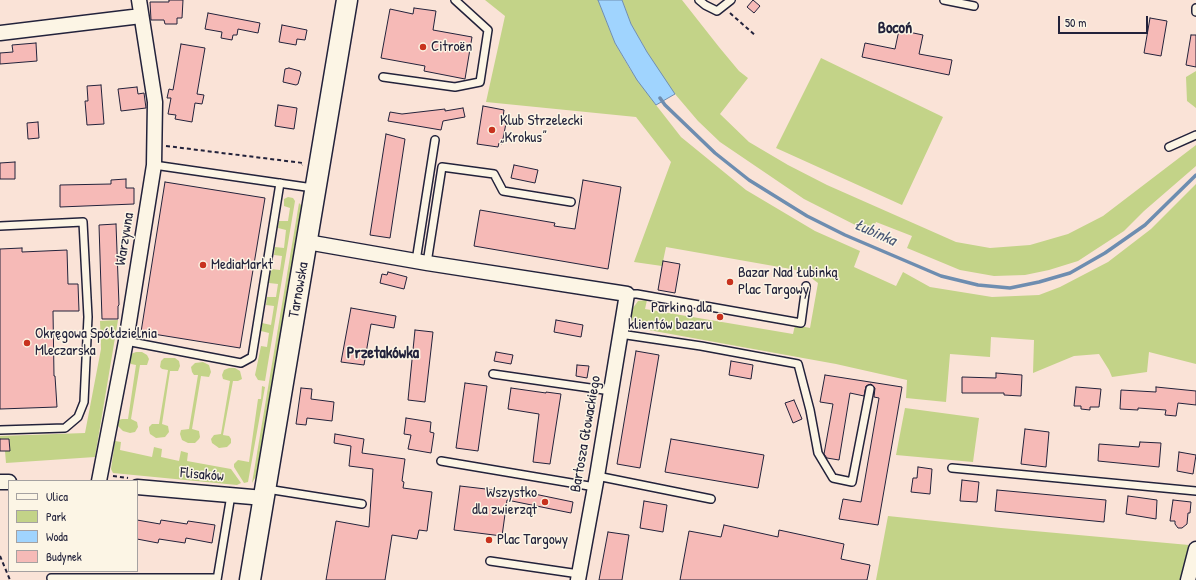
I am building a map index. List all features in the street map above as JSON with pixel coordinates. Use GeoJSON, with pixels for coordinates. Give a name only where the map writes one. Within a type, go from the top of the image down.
{"type":"FeatureCollection","features":[{"type":"Feature","properties":{"kind":"main road","name":"Tarnowska"},"geometry":{"type":"LineString","coordinates":[[250,580],[347,0]]}},
{"type":"Feature","properties":{"kind":"street","name":"Warzywna"},"geometry":{"type":"LineString","coordinates":[[98,480],[126,341],[154,165],[155,102],[139,0]]}},
{"type":"Feature","properties":{"kind":"street"},"geometry":{"type":"LineString","coordinates":[[0,32],[141,16]]}},
{"type":"Feature","properties":{"kind":"street"},"geometry":{"type":"LineString","coordinates":[[307,242],[421,262],[627,294]]}},
{"type":"Feature","properties":{"kind":"street","name":"Bartosza Głowackiego"},"geometry":{"type":"LineString","coordinates":[[578,577],[596,481],[627,294]]}},
{"type":"Feature","properties":{"kind":"street","name":"Flisaków"},"geometry":{"type":"LineString","coordinates":[[138,487],[231,495],[264,493]]}},
{"type":"Feature","properties":{"kind":"street"},"geometry":{"type":"LineString","coordinates":[[1188,580],[1196,549]]}},
{"type":"Feature","properties":{"kind":"lane"},"geometry":{"type":"LineString","coordinates":[[383,77],[455,87],[480,82],[488,30],[455,0]]}},
{"type":"Feature","properties":{"kind":"lane"},"geometry":{"type":"LineString","coordinates":[[699,0],[717,11],[724,7],[730,0]]}},
{"type":"Feature","properties":{"kind":"lane"},"geometry":{"type":"LineString","coordinates":[[944,0],[974,6]]}},
{"type":"Feature","properties":{"kind":"lane"},"geometry":{"type":"LineString","coordinates":[[1169,147],[1196,135]]}},
{"type":"Feature","properties":{"kind":"lane"},"geometry":{"type":"LineString","coordinates":[[421,262],[435,140]]}},
{"type":"Feature","properties":{"kind":"lane"},"geometry":{"type":"LineString","coordinates":[[154,165],[316,189]]}},
{"type":"Feature","properties":{"kind":"lane"},"geometry":{"type":"LineString","coordinates":[[421,262],[442,167],[494,174],[503,191],[571,202]]}},
{"type":"Feature","properties":{"kind":"lane"},"geometry":{"type":"LineString","coordinates":[[126,341],[241,363],[252,357],[280,183]]}},
{"type":"Feature","properties":{"kind":"lane"},"geometry":{"type":"LineString","coordinates":[[0,226],[83,222],[88,317],[84,402],[78,417],[65,428],[0,430]]}},
{"type":"Feature","properties":{"kind":"lane"},"geometry":{"type":"LineString","coordinates":[[627,294],[638,294],[801,323],[806,286]]}},
{"type":"Feature","properties":{"kind":"lane"},"geometry":{"type":"LineString","coordinates":[[620,334],[701,346],[798,364],[810,410],[818,453],[833,478],[852,482],[870,388]]}},
{"type":"Feature","properties":{"kind":"lane"},"geometry":{"type":"LineString","coordinates":[[493,374],[611,391]]}},
{"type":"Feature","properties":{"kind":"lane"},"geometry":{"type":"LineString","coordinates":[[441,461],[596,481],[711,498]]}},
{"type":"Feature","properties":{"kind":"lane"},"geometry":{"type":"LineString","coordinates":[[952,468],[1196,491]]}},
{"type":"Feature","properties":{"kind":"lane"},"geometry":{"type":"LineString","coordinates":[[264,493],[362,504]]}},
{"type":"Feature","properties":{"kind":"lane"},"geometry":{"type":"LineString","coordinates":[[51,578],[217,579],[231,495]]}},
{"type":"Feature","properties":{"kind":"lane"},"geometry":{"type":"LineString","coordinates":[[490,561],[578,577]]}},
{"type":"Feature","properties":{"kind":"path"},"geometry":{"type":"LineString","coordinates":[[724,7],[756,36]]}},
{"type":"Feature","properties":{"kind":"path"},"geometry":{"type":"LineString","coordinates":[[154,144],[302,163]]}},
{"type":"Feature","properties":{"kind":"path"},"geometry":{"type":"LineString","coordinates":[[0,556],[10,580]]}},
{"type":"Feature","properties":{"kind":"green space"},"geometry":{"type":"Polygon","coordinates":[[[485,0],[598,0],[615,43],[630,69],[681,137],[746,190],[815,231],[860,251],[854,267],[896,286],[903,272],[930,287],[992,297],[1039,295],[1060,287],[1108,262],[1151,229],[1196,184],[1196,364],[1149,352],[1147,372],[1112,377],[1099,354],[1074,356],[1033,373],[1034,340],[991,337],[990,357],[950,354],[946,402],[906,398],[907,380],[836,364],[632,327],[633,308],[638,301],[647,300],[645,309],[793,334],[795,325],[810,328],[818,283],[802,271],[666,247],[662,266],[634,262],[671,162],[636,117],[486,102],[505,16],[485,0]]]}},
{"type":"Feature","properties":{"kind":"green space"},"geometry":{"type":"Polygon","coordinates":[[[622,0],[682,0],[739,71],[748,78],[720,114],[749,142],[788,165],[827,185],[956,242],[990,248],[1030,245],[1068,234],[1103,216],[1196,145],[1196,166],[1144,211],[1124,231],[1078,261],[1049,270],[1025,275],[994,276],[960,270],[907,248],[912,236],[876,222],[871,233],[804,199],[720,142],[698,121],[663,78],[631,24],[622,0]]]}},
{"type":"Feature","properties":{"kind":"green space"},"geometry":{"type":"Polygon","coordinates":[[[821,58],[943,117],[902,205],[776,148],[821,58]]]}},
{"type":"Feature","properties":{"kind":"green space"},"geometry":{"type":"Polygon","coordinates":[[[1196,71],[1196,108],[1187,101],[1186,77],[1196,71]]]}},
{"type":"Feature","properties":{"kind":"green space"},"geometry":{"type":"Polygon","coordinates":[[[288,197],[293,198],[295,201],[265,381],[258,380],[255,375],[261,346],[267,347],[269,333],[261,331],[262,323],[271,325],[274,306],[266,305],[267,297],[276,297],[278,284],[269,283],[271,269],[280,270],[282,256],[274,255],[275,247],[284,248],[286,230],[278,228],[279,221],[288,221],[290,208],[284,206],[284,199],[288,197]]]}},
{"type":"Feature","properties":{"kind":"green space"},"geometry":{"type":"Polygon","coordinates":[[[299,203],[303,207],[273,392],[257,473],[252,483],[299,203]]]}},
{"type":"Feature","properties":{"kind":"green space"},"geometry":{"type":"Polygon","coordinates":[[[118,320],[95,457],[6,463],[5,451],[10,450],[9,439],[0,439],[0,436],[85,433],[101,349],[100,321],[118,320]]]}},
{"type":"Feature","properties":{"kind":"green space"},"geometry":{"type":"Polygon","coordinates":[[[142,352],[147,355],[149,359],[147,365],[140,365],[131,419],[137,422],[138,427],[135,432],[130,433],[123,431],[118,426],[118,423],[119,420],[128,419],[136,365],[131,364],[129,361],[131,354],[142,352]]]}},
{"type":"Feature","properties":{"kind":"green space"},"geometry":{"type":"Polygon","coordinates":[[[164,358],[175,358],[179,361],[180,366],[178,371],[170,371],[162,424],[168,426],[169,432],[165,437],[156,438],[150,434],[149,427],[152,424],[159,424],[168,370],[160,367],[161,361],[164,358]]]}},
{"type":"Feature","properties":{"kind":"green space"},"geometry":{"type":"Polygon","coordinates":[[[203,362],[209,365],[211,372],[209,377],[201,376],[192,429],[199,431],[200,437],[195,443],[188,443],[182,440],[180,434],[181,430],[189,429],[198,375],[194,375],[191,367],[195,363],[203,362]]]}},
{"type":"Feature","properties":{"kind":"green space"},"geometry":{"type":"Polygon","coordinates":[[[235,368],[240,371],[242,379],[233,381],[223,435],[229,436],[231,443],[227,447],[219,448],[212,443],[211,439],[214,435],[221,434],[230,381],[223,379],[222,375],[224,370],[235,368]]]}},
{"type":"Feature","properties":{"kind":"green space"},"geometry":{"type":"Polygon","coordinates":[[[262,386],[265,387],[248,482],[244,483],[234,467],[234,464],[238,460],[249,462],[258,399],[261,399],[262,386]]]}},
{"type":"Feature","properties":{"kind":"green space"},"geometry":{"type":"Polygon","coordinates":[[[905,408],[979,418],[973,462],[896,455],[905,408]]]}},
{"type":"Feature","properties":{"kind":"green space"},"geometry":{"type":"Polygon","coordinates":[[[115,441],[121,442],[120,450],[152,457],[154,447],[162,449],[161,457],[179,461],[181,451],[188,453],[187,461],[231,469],[241,483],[237,485],[113,473],[111,469],[115,441]]]}},
{"type":"Feature","properties":{"kind":"green space"},"geometry":{"type":"Polygon","coordinates":[[[888,516],[1189,545],[1181,580],[876,580],[888,516]]]}},
{"type":"Feature","properties":{"kind":"water"},"geometry":{"type":"Polygon","coordinates":[[[598,0],[622,0],[631,24],[647,52],[675,94],[656,105],[637,80],[615,43],[598,0]]]}},
{"type":"Feature","properties":{"kind":"building"},"geometry":{"type":"Polygon","coordinates":[[[169,0],[183,0],[182,18],[177,18],[177,24],[165,24],[164,20],[151,20],[150,2],[169,2],[169,0]]]}},
{"type":"Feature","properties":{"kind":"building"},"geometry":{"type":"Polygon","coordinates":[[[753,0],[760,6],[754,13],[747,7],[753,0]]]}},
{"type":"Feature","properties":{"kind":"building","name":"Citroën"},"geometry":{"type":"Polygon","coordinates":[[[414,8],[436,11],[433,30],[472,37],[465,79],[424,71],[425,66],[381,58],[390,9],[413,14],[414,8]]]}},
{"type":"Feature","properties":{"kind":"building"},"geometry":{"type":"Polygon","coordinates":[[[208,13],[260,23],[258,33],[238,29],[237,35],[233,35],[232,40],[221,38],[222,32],[205,29],[208,13]]]}},
{"type":"Feature","properties":{"kind":"building"},"geometry":{"type":"Polygon","coordinates":[[[1150,18],[1167,21],[1161,56],[1144,53],[1150,18]]]}},
{"type":"Feature","properties":{"kind":"building"},"geometry":{"type":"Polygon","coordinates":[[[282,25],[307,30],[305,40],[297,39],[296,45],[279,42],[282,25]]]}},
{"type":"Feature","properties":{"kind":"building"},"geometry":{"type":"Polygon","coordinates":[[[899,30],[923,35],[919,54],[952,60],[949,75],[862,57],[865,43],[895,49],[899,30]]]}},
{"type":"Feature","properties":{"kind":"building"},"geometry":{"type":"Polygon","coordinates":[[[1191,35],[1196,35],[1196,67],[1186,65],[1191,35]]]}},
{"type":"Feature","properties":{"kind":"building"},"geometry":{"type":"Polygon","coordinates":[[[36,43],[37,61],[0,64],[0,53],[13,52],[12,45],[36,43]]]}},
{"type":"Feature","properties":{"kind":"building"},"geometry":{"type":"Polygon","coordinates":[[[181,44],[205,48],[197,94],[204,95],[202,104],[195,103],[192,122],[175,119],[176,115],[168,114],[171,98],[167,98],[169,89],[173,90],[181,44]]]}},
{"type":"Feature","properties":{"kind":"building"},"geometry":{"type":"Polygon","coordinates":[[[289,68],[300,71],[301,73],[298,84],[296,85],[283,82],[285,69],[289,68]]]}},
{"type":"Feature","properties":{"kind":"building"},"geometry":{"type":"Polygon","coordinates":[[[101,85],[104,124],[87,125],[85,101],[88,101],[87,86],[101,85]]]}},
{"type":"Feature","properties":{"kind":"building"},"geometry":{"type":"Polygon","coordinates":[[[137,87],[138,94],[144,93],[146,108],[121,111],[118,89],[137,87]]]}},
{"type":"Feature","properties":{"kind":"building"},"geometry":{"type":"Polygon","coordinates":[[[278,105],[297,108],[294,129],[275,126],[278,105]]]}},
{"type":"Feature","properties":{"kind":"building","name":"Klub Strzelecki „Krokus”"},"geometry":{"type":"Polygon","coordinates":[[[483,106],[504,110],[503,117],[507,118],[502,144],[499,143],[498,147],[477,144],[483,106]]]}},
{"type":"Feature","properties":{"kind":"building"},"geometry":{"type":"Polygon","coordinates":[[[463,108],[465,117],[443,121],[441,130],[388,121],[390,112],[402,114],[445,109],[445,111],[463,108]]]}},
{"type":"Feature","properties":{"kind":"building"},"geometry":{"type":"Polygon","coordinates":[[[38,122],[39,138],[28,139],[27,123],[38,122]]]}},
{"type":"Feature","properties":{"kind":"building"},"geometry":{"type":"Polygon","coordinates":[[[386,134],[405,139],[390,238],[370,235],[386,134]]]}},
{"type":"Feature","properties":{"kind":"building"},"geometry":{"type":"Polygon","coordinates":[[[15,162],[15,179],[0,179],[0,163],[15,162]]]}},
{"type":"Feature","properties":{"kind":"building"},"geometry":{"type":"Polygon","coordinates":[[[514,165],[538,170],[535,183],[511,178],[514,165]]]}},
{"type":"Feature","properties":{"kind":"building"},"geometry":{"type":"Polygon","coordinates":[[[126,179],[126,188],[134,188],[134,204],[60,207],[60,185],[111,184],[111,180],[126,179]]]}},
{"type":"Feature","properties":{"kind":"building"},"geometry":{"type":"Polygon","coordinates":[[[583,180],[621,187],[608,269],[474,246],[480,210],[555,223],[554,226],[575,229],[583,180]]]}},
{"type":"Feature","properties":{"kind":"building","name":"MediaMarkt"},"geometry":{"type":"Polygon","coordinates":[[[165,182],[265,198],[240,348],[141,332],[165,182]]]}},
{"type":"Feature","properties":{"kind":"building"},"geometry":{"type":"Polygon","coordinates":[[[116,224],[119,305],[118,319],[102,319],[99,225],[116,224]]]}},
{"type":"Feature","properties":{"kind":"building","name":"Okręgowa Spółdzielnia Mleczarska"},"geometry":{"type":"Polygon","coordinates":[[[22,248],[22,252],[67,250],[68,284],[78,284],[79,311],[53,311],[54,376],[57,407],[0,409],[0,249],[22,248]]]}},
{"type":"Feature","properties":{"kind":"building"},"geometry":{"type":"Polygon","coordinates":[[[663,261],[680,264],[675,293],[658,290],[663,261]]]}},
{"type":"Feature","properties":{"kind":"building"},"geometry":{"type":"Polygon","coordinates":[[[388,272],[407,277],[404,289],[380,283],[382,274],[387,275],[388,272]]]}},
{"type":"Feature","properties":{"kind":"building"},"geometry":{"type":"Polygon","coordinates":[[[351,308],[396,316],[394,328],[371,324],[364,365],[341,362],[351,308]]]}},
{"type":"Feature","properties":{"kind":"building"},"geometry":{"type":"Polygon","coordinates":[[[556,320],[583,325],[581,337],[554,332],[556,320]]]}},
{"type":"Feature","properties":{"kind":"building"},"geometry":{"type":"Polygon","coordinates":[[[415,330],[433,332],[425,402],[408,400],[415,330]]]}},
{"type":"Feature","properties":{"kind":"building"},"geometry":{"type":"Polygon","coordinates":[[[636,351],[659,355],[640,468],[617,464],[636,351]]]}},
{"type":"Feature","properties":{"kind":"building"},"geometry":{"type":"Polygon","coordinates":[[[496,352],[513,355],[511,364],[494,361],[496,352]]]}},
{"type":"Feature","properties":{"kind":"building"},"geometry":{"type":"Polygon","coordinates":[[[731,361],[753,365],[751,379],[729,375],[731,361]]]}},
{"type":"Feature","properties":{"kind":"building"},"geometry":{"type":"Polygon","coordinates":[[[577,365],[589,366],[587,378],[576,376],[577,365]]]}},
{"type":"Feature","properties":{"kind":"building"},"geometry":{"type":"Polygon","coordinates":[[[996,373],[1022,375],[1021,396],[1004,395],[1004,393],[962,393],[962,377],[996,378],[996,373]]]}},
{"type":"Feature","properties":{"kind":"building"},"geometry":{"type":"Polygon","coordinates":[[[825,375],[902,387],[878,525],[839,519],[843,499],[861,502],[879,398],[874,397],[875,388],[871,384],[866,386],[864,396],[850,393],[839,460],[827,458],[824,454],[833,404],[820,402],[825,375]]]}},
{"type":"Feature","properties":{"kind":"building"},"geometry":{"type":"Polygon","coordinates":[[[465,383],[487,386],[478,451],[456,448],[465,383]]]}},
{"type":"Feature","properties":{"kind":"building"},"geometry":{"type":"Polygon","coordinates":[[[1076,387],[1101,389],[1099,407],[1090,407],[1090,410],[1081,409],[1081,406],[1074,406],[1076,387]]]}},
{"type":"Feature","properties":{"kind":"building"},"geometry":{"type":"Polygon","coordinates":[[[1156,387],[1196,391],[1196,405],[1178,403],[1176,416],[1165,415],[1166,410],[1138,408],[1138,410],[1120,409],[1121,390],[1156,392],[1156,387]]]}},
{"type":"Feature","properties":{"kind":"building"},"geometry":{"type":"Polygon","coordinates":[[[301,388],[312,389],[311,399],[334,402],[332,421],[307,418],[306,425],[296,424],[301,388]]]}},
{"type":"Feature","properties":{"kind":"building"},"geometry":{"type":"Polygon","coordinates":[[[511,388],[561,394],[550,464],[533,462],[539,414],[508,409],[511,388]]]}},
{"type":"Feature","properties":{"kind":"building"},"geometry":{"type":"Polygon","coordinates":[[[794,400],[802,419],[793,423],[785,403],[794,400]]]}},
{"type":"Feature","properties":{"kind":"building"},"geometry":{"type":"Polygon","coordinates":[[[406,418],[431,422],[430,432],[434,433],[431,453],[408,449],[411,435],[404,434],[406,418]]]}},
{"type":"Feature","properties":{"kind":"building"},"geometry":{"type":"Polygon","coordinates":[[[1025,429],[1049,432],[1046,467],[1021,464],[1025,429]]]}},
{"type":"Feature","properties":{"kind":"building"},"geometry":{"type":"Polygon","coordinates":[[[335,434],[364,439],[362,453],[405,459],[402,481],[404,482],[403,488],[432,492],[427,531],[419,530],[417,539],[392,535],[385,580],[326,580],[336,521],[369,527],[373,469],[349,466],[351,446],[334,443],[335,434]]]}},
{"type":"Feature","properties":{"kind":"building"},"geometry":{"type":"Polygon","coordinates":[[[0,439],[9,439],[10,451],[0,451],[0,439]]]}},
{"type":"Feature","properties":{"kind":"building"},"geometry":{"type":"Polygon","coordinates":[[[671,439],[764,455],[758,488],[665,472],[671,439]]]}},
{"type":"Feature","properties":{"kind":"building"},"geometry":{"type":"Polygon","coordinates":[[[1140,442],[1161,443],[1159,467],[1098,461],[1099,444],[1139,447],[1140,442]]]}},
{"type":"Feature","properties":{"kind":"building"},"geometry":{"type":"Polygon","coordinates":[[[1179,452],[1196,455],[1193,474],[1177,471],[1179,452]]]}},
{"type":"Feature","properties":{"kind":"building"},"geometry":{"type":"Polygon","coordinates":[[[918,467],[932,469],[930,494],[911,492],[913,478],[917,478],[918,467]]]}},
{"type":"Feature","properties":{"kind":"building"},"geometry":{"type":"Polygon","coordinates":[[[962,480],[979,482],[977,502],[960,501],[962,480]]]}},
{"type":"Feature","properties":{"kind":"building"},"geometry":{"type":"Polygon","coordinates":[[[460,486],[520,493],[520,491],[573,502],[571,513],[507,500],[502,536],[454,530],[460,486]]]}},
{"type":"Feature","properties":{"kind":"building"},"geometry":{"type":"Polygon","coordinates":[[[997,490],[1106,500],[1104,522],[995,511],[997,490]]]}},
{"type":"Feature","properties":{"kind":"building"},"geometry":{"type":"Polygon","coordinates":[[[1128,496],[1157,500],[1156,519],[1126,514],[1128,496]]]}},
{"type":"Feature","properties":{"kind":"building"},"geometry":{"type":"Polygon","coordinates":[[[1173,500],[1191,502],[1187,524],[1182,528],[1178,528],[1175,521],[1170,521],[1173,500]]]}},
{"type":"Feature","properties":{"kind":"building"},"geometry":{"type":"Polygon","coordinates":[[[644,501],[667,505],[663,532],[640,528],[644,501]]]}},
{"type":"Feature","properties":{"kind":"building"},"geometry":{"type":"Polygon","coordinates":[[[138,520],[160,524],[161,520],[187,524],[188,521],[215,525],[212,543],[186,538],[185,543],[159,539],[158,543],[138,539],[138,520]]]}},
{"type":"Feature","properties":{"kind":"building"},"geometry":{"type":"Polygon","coordinates":[[[724,525],[778,537],[779,530],[844,544],[841,559],[870,565],[867,580],[680,580],[689,531],[721,537],[724,525]]]}},
{"type":"Feature","properties":{"kind":"building"},"geometry":{"type":"Polygon","coordinates":[[[608,532],[629,535],[622,580],[599,580],[608,532]]]}},
{"type":"Feature","properties":{"kind":"waterway","name":"Łubinka"},"geometry":{"type":"LineString","coordinates":[[660,98],[665,105],[715,153],[749,180],[807,216],[845,235],[941,276],[978,285],[1010,288],[1039,282],[1070,273],[1105,253],[1145,225],[1196,175]]}},
{"type":"Feature","properties":{"kind":"place","name":"Citroën"},"geometry":{"type":"Point","coordinates":[423,47]}},
{"type":"Feature","properties":{"kind":"place","name":"Klub Strzelecki „Krokus”"},"geometry":{"type":"Point","coordinates":[492,130]}},
{"type":"Feature","properties":{"kind":"place","name":"MediaMarkt"},"geometry":{"type":"Point","coordinates":[203,265]}},
{"type":"Feature","properties":{"kind":"place","name":"Bazar Nad Łubinką Plac Targowy"},"geometry":{"type":"Point","coordinates":[730,282]}},
{"type":"Feature","properties":{"kind":"place","name":"Parking dla klientów bazaru"},"geometry":{"type":"Point","coordinates":[720,317]}},
{"type":"Feature","properties":{"kind":"place","name":"Okręgowa Spółdzielnia Mleczarska"},"geometry":{"type":"Point","coordinates":[27,343]}},
{"type":"Feature","properties":{"kind":"place","name":"Wszystko dla zwierząt"},"geometry":{"type":"Point","coordinates":[545,502]}},
{"type":"Feature","properties":{"kind":"place","name":"Plac Targowy"},"geometry":{"type":"Point","coordinates":[489,540]}},
{"type":"Feature","properties":{"kind":"district","name":"Bocoń"},"geometry":{"type":"Point","coordinates":[895,29]}},
{"type":"Feature","properties":{"kind":"district","name":"Przetakówka"},"geometry":{"type":"Point","coordinates":[383,354]}}]}
